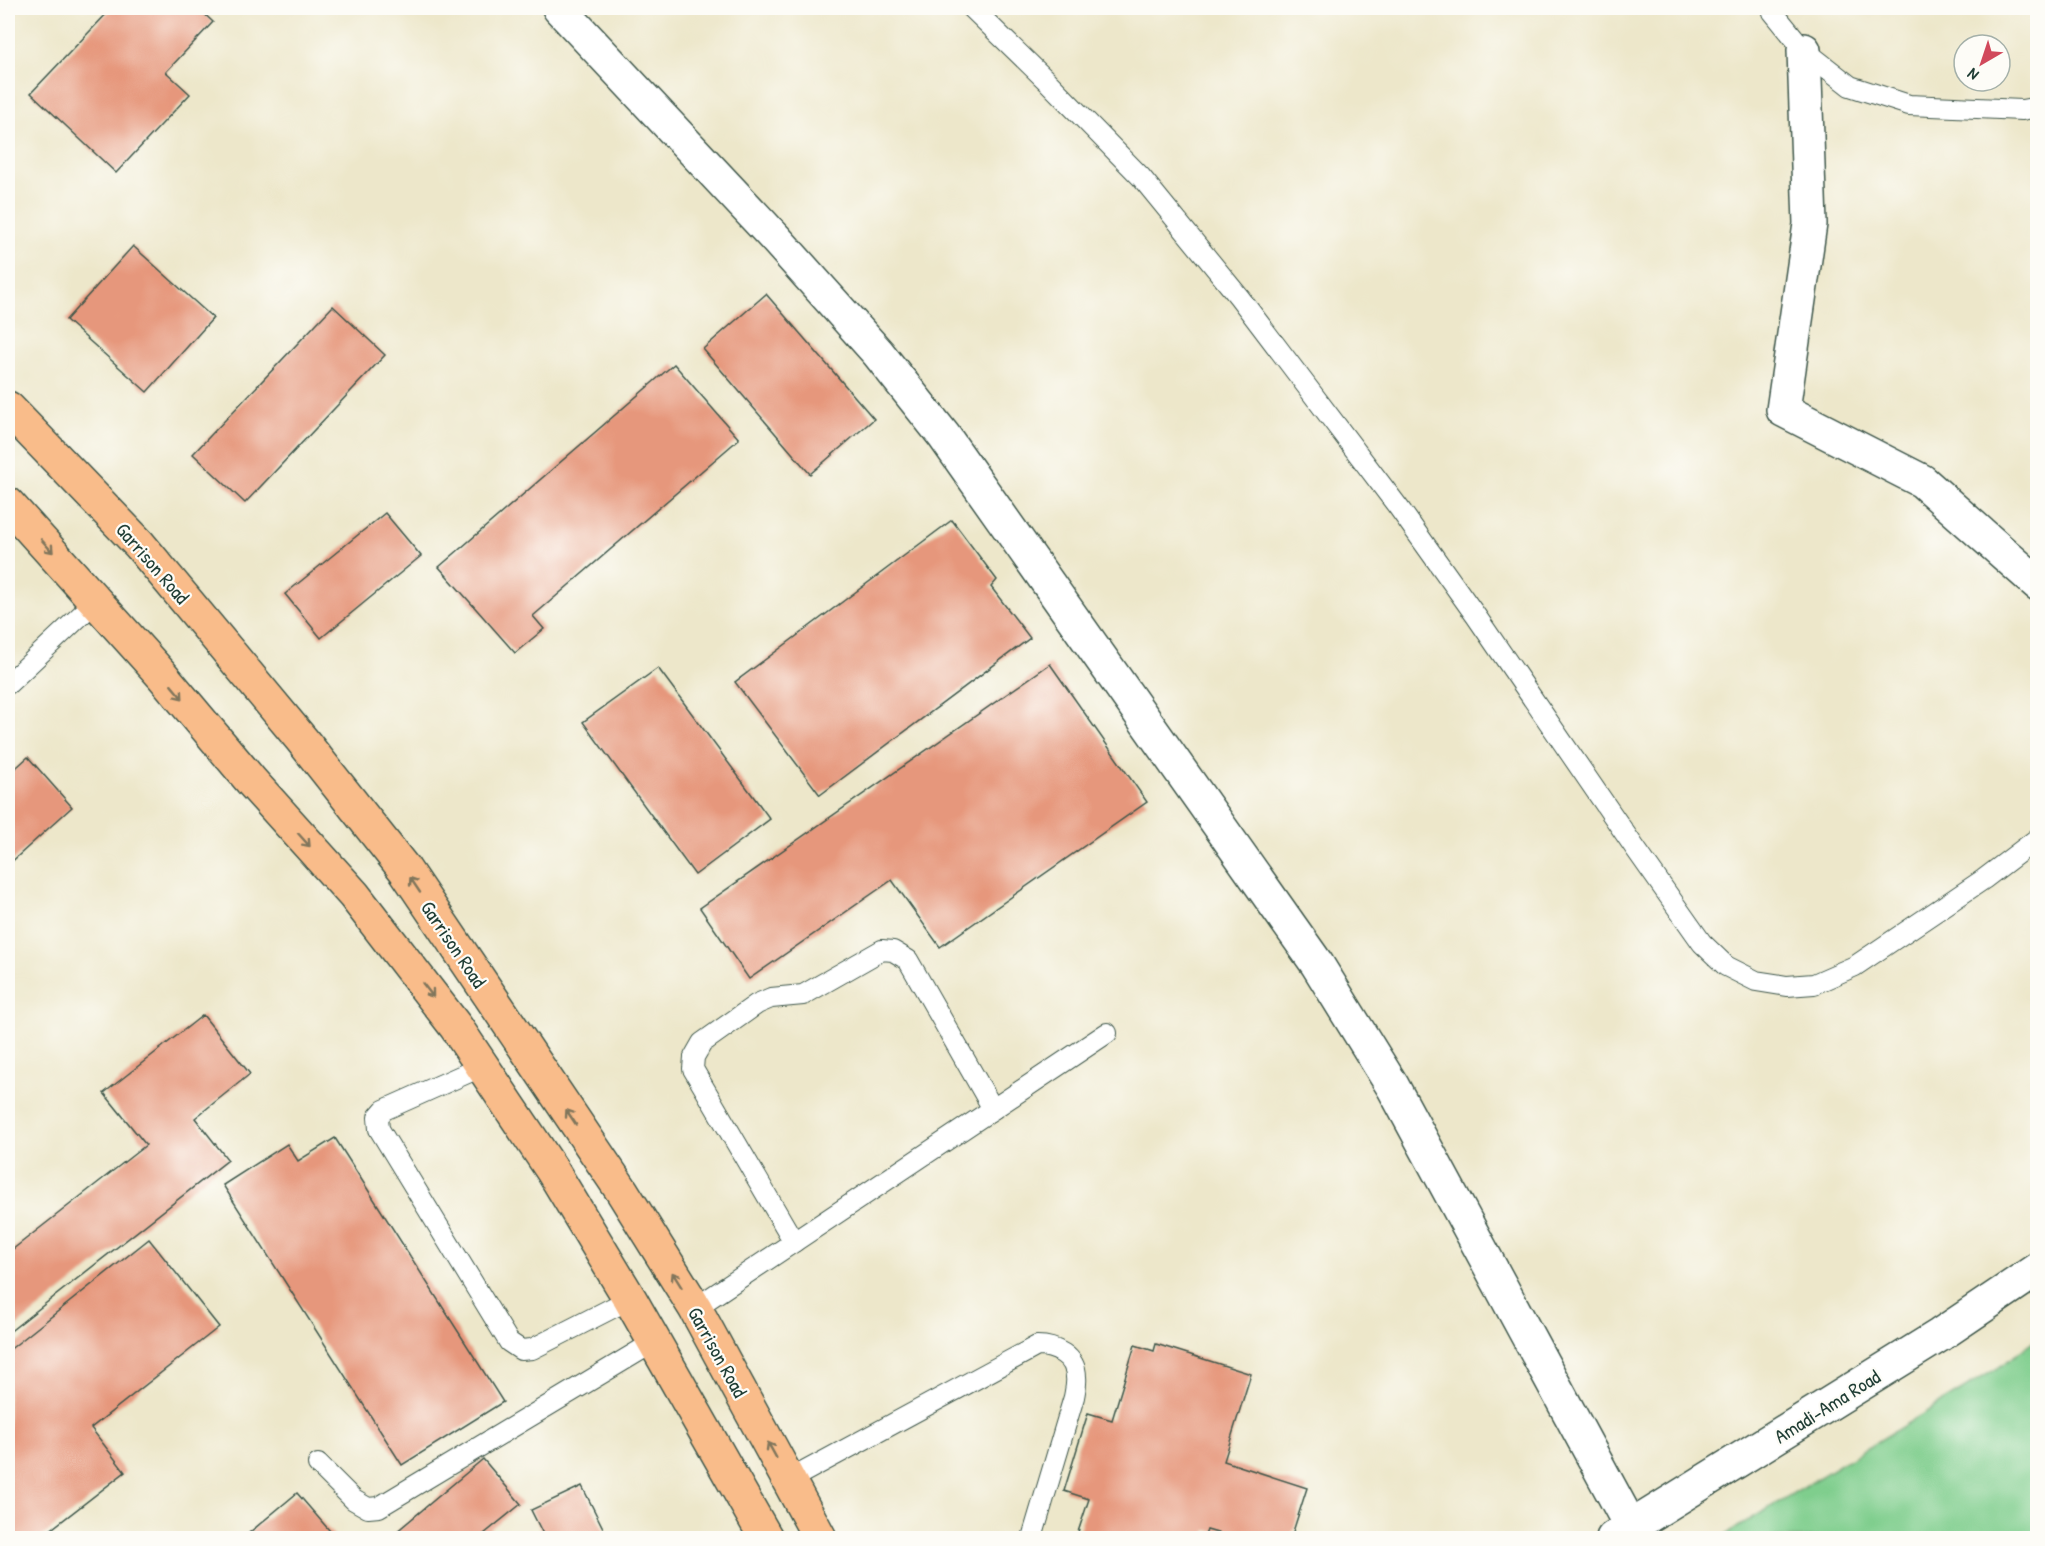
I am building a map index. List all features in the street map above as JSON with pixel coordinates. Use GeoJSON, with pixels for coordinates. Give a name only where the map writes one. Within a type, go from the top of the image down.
{"type":"FeatureCollection","features":[{"type":"Feature","properties":{"kind":"main road","name":"Garrison Road"},"geometry":{"type":"LineString","coordinates":[[8,408],[139,544],[302,740],[405,870],[622,1191],[695,1308],[820,1539]]}},
{"type":"Feature","properties":{"kind":"main road"},"geometry":{"type":"LineString","coordinates":[[8,504],[162,675],[252,782],[354,896],[456,1027],[552,1170],[630,1299],[766,1539]]}},
{"type":"Feature","properties":{"kind":"street"},"geometry":{"type":"LineString","coordinates":[[559,8],[775,238],[878,353],[944,436],[1317,964],[1393,1088],[1627,1535]]}},
{"type":"Feature","properties":{"kind":"street"},"geometry":{"type":"LineString","coordinates":[[1804,50],[1810,224],[1783,410],[1922,481],[2037,584]]}},
{"type":"Feature","properties":{"kind":"street","name":"Amadi-Ama Road"},"geometry":{"type":"LineString","coordinates":[[1627,1535],[1930,1341],[2037,1269]]}},
{"type":"Feature","properties":{"kind":"lane"},"geometry":{"type":"LineString","coordinates":[[972,8],[1141,177],[1239,297],[1392,499],[1476,615],[1702,944],[1726,966],[1756,981],[1787,986],[1814,984],[1856,966],[1984,879],[2037,838]]}},
{"type":"Feature","properties":{"kind":"lane"},"geometry":{"type":"LineString","coordinates":[[1772,8],[1804,50],[1850,86],[1909,105],[2022,110],[2037,107]]}},
{"type":"Feature","properties":{"kind":"lane"},"geometry":{"type":"LineString","coordinates":[[8,684],[96,601]]}},
{"type":"Feature","properties":{"kind":"lane"},"geometry":{"type":"LineString","coordinates":[[794,1242],[693,1069],[694,1058],[702,1042],[757,1004],[771,998],[803,995],[882,950],[893,951],[908,960],[993,1109]]}},
{"type":"Feature","properties":{"kind":"lane"},"geometry":{"type":"LineString","coordinates":[[695,1308],[1107,1033]]}},
{"type":"Feature","properties":{"kind":"lane"},"geometry":{"type":"LineString","coordinates":[[483,1066],[384,1110],[378,1117],[380,1129],[509,1342],[521,1350],[532,1349],[630,1299]]}},
{"type":"Feature","properties":{"kind":"lane"},"geometry":{"type":"LineString","coordinates":[[318,1464],[354,1500],[368,1508],[379,1507],[654,1342]]}},
{"type":"Feature","properties":{"kind":"lane"},"geometry":{"type":"LineString","coordinates":[[789,1480],[1037,1346],[1050,1346],[1062,1352],[1071,1362],[1077,1375],[1074,1397],[1032,1539]]}},
{"type":"Feature","properties":{"kind":"green space"},"geometry":{"type":"Polygon","coordinates":[[[2037,1339],[2037,1538],[1720,1538],[1998,1368],[2037,1339]]]}},
{"type":"Feature","properties":{"kind":"building"},"geometry":{"type":"Polygon","coordinates":[[[112,8],[198,8],[213,22],[166,72],[190,94],[116,173],[31,93],[112,8]]]}},
{"type":"Feature","properties":{"kind":"building"},"geometry":{"type":"Polygon","coordinates":[[[133,246],[213,318],[147,392],[66,320],[133,246]]]}},
{"type":"Feature","properties":{"kind":"building"},"geometry":{"type":"Polygon","coordinates":[[[766,294],[874,419],[810,474],[703,349],[766,294]]]}},
{"type":"Feature","properties":{"kind":"building"},"geometry":{"type":"Polygon","coordinates":[[[333,306],[385,355],[245,503],[193,454],[333,306]]]}},
{"type":"Feature","properties":{"kind":"building"},"geometry":{"type":"Polygon","coordinates":[[[674,364],[739,439],[533,616],[544,629],[515,653],[439,567],[674,364]]]}},
{"type":"Feature","properties":{"kind":"building"},"geometry":{"type":"Polygon","coordinates":[[[385,513],[421,556],[321,638],[285,594],[385,513]]]}},
{"type":"Feature","properties":{"kind":"building"},"geometry":{"type":"Polygon","coordinates":[[[952,520],[997,580],[991,587],[1030,638],[820,795],[735,682],[952,520]]]}},
{"type":"Feature","properties":{"kind":"building"},"geometry":{"type":"Polygon","coordinates":[[[1050,664],[1147,802],[940,947],[892,880],[749,979],[700,908],[1050,664]]]}},
{"type":"Feature","properties":{"kind":"building"},"geometry":{"type":"Polygon","coordinates":[[[658,668],[770,819],[695,875],[583,722],[658,668]]]}},
{"type":"Feature","properties":{"kind":"building"},"geometry":{"type":"Polygon","coordinates":[[[28,757],[72,807],[8,865],[8,775],[28,757]]]}},
{"type":"Feature","properties":{"kind":"building"},"geometry":{"type":"Polygon","coordinates":[[[203,1015],[250,1074],[195,1118],[228,1160],[8,1333],[8,1253],[146,1145],[104,1093],[203,1015]]]}},
{"type":"Feature","properties":{"kind":"building"},"geometry":{"type":"Polygon","coordinates":[[[335,1138],[503,1402],[402,1465],[223,1185],[287,1144],[298,1161],[335,1138]]]}},
{"type":"Feature","properties":{"kind":"building"},"geometry":{"type":"Polygon","coordinates":[[[149,1239],[219,1327],[91,1428],[125,1472],[40,1538],[8,1538],[8,1351],[149,1239]]]}},
{"type":"Feature","properties":{"kind":"building"},"geometry":{"type":"Polygon","coordinates":[[[1156,1344],[1251,1374],[1224,1461],[1307,1488],[1291,1538],[1235,1538],[1207,1530],[1204,1538],[1076,1538],[1089,1499],[1064,1491],[1088,1413],[1112,1420],[1135,1345],[1154,1351],[1156,1344]]]}},
{"type":"Feature","properties":{"kind":"building"},"geometry":{"type":"Polygon","coordinates":[[[483,1459],[521,1504],[479,1538],[389,1538],[483,1459]]]}},
{"type":"Feature","properties":{"kind":"building"},"geometry":{"type":"Polygon","coordinates":[[[582,1486],[608,1538],[545,1538],[531,1510],[582,1486]]]}},
{"type":"Feature","properties":{"kind":"building"},"geometry":{"type":"Polygon","coordinates":[[[297,1493],[336,1538],[243,1538],[297,1493]]]}}]}
